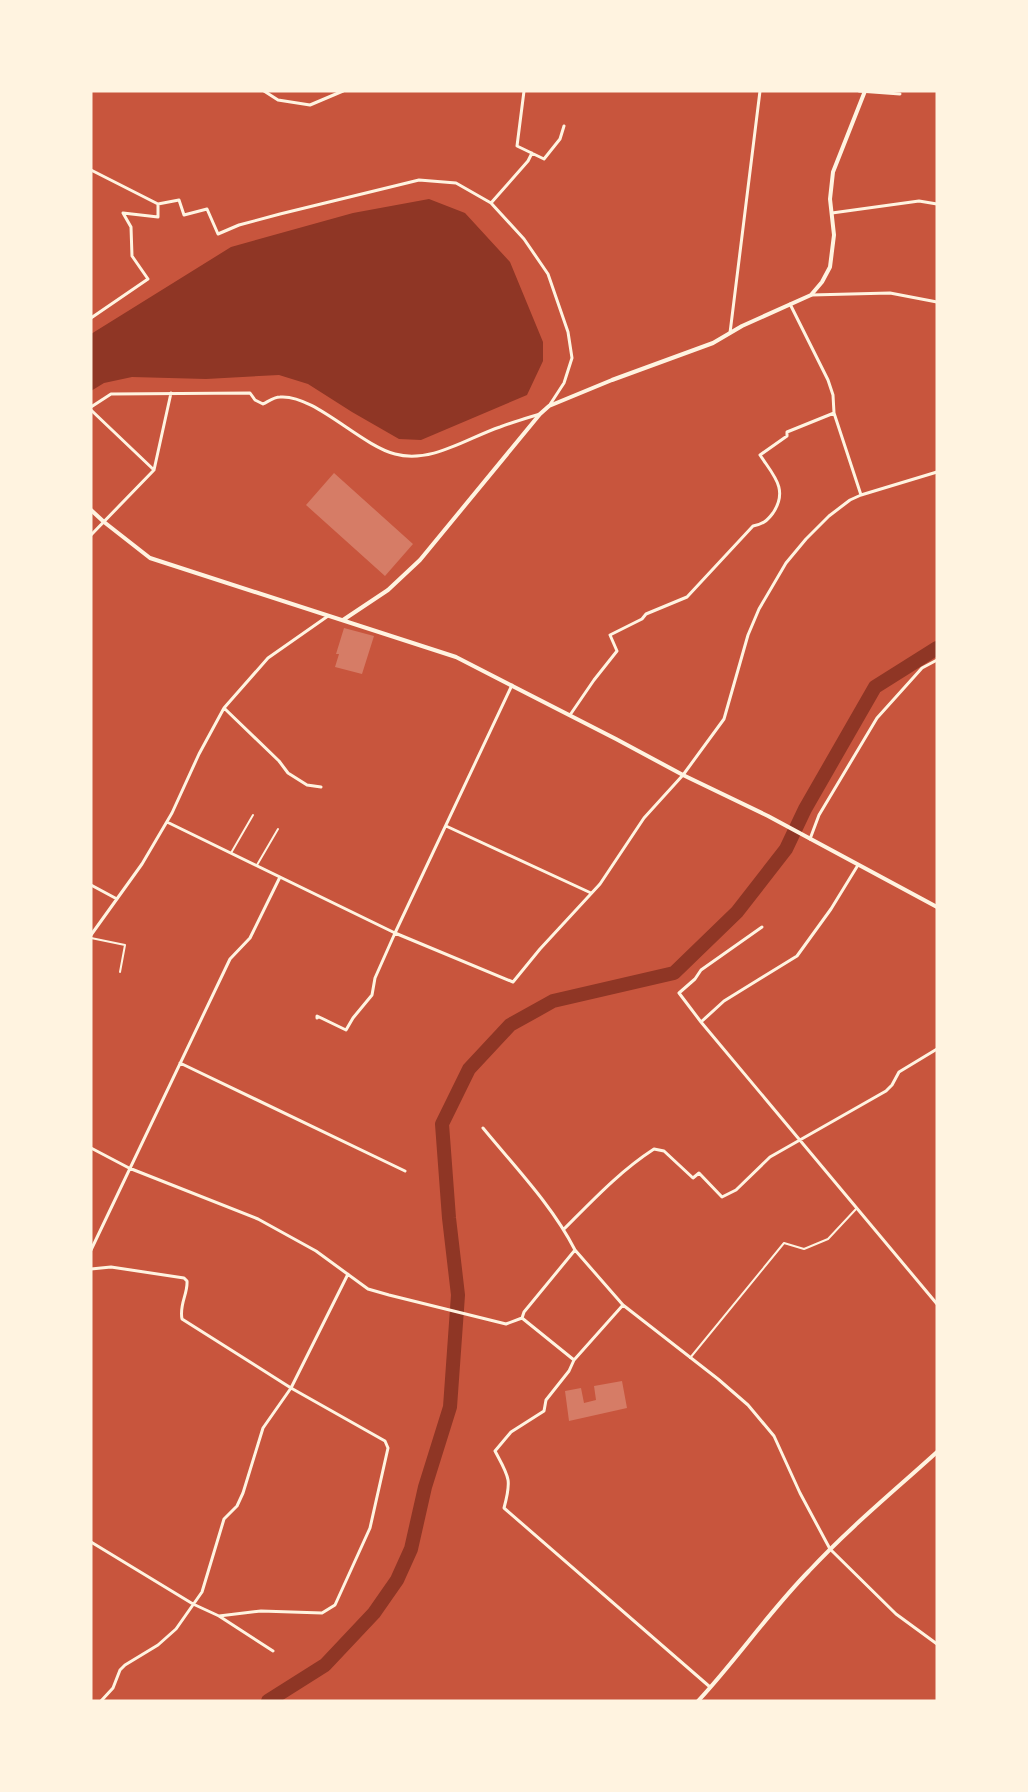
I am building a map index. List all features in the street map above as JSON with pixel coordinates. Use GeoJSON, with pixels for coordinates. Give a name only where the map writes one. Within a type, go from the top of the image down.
{"type":"FeatureCollection","features":[{"type":"Feature","properties":{"kind":"street"},"geometry":{"type":"LineString","coordinates":[[264,91],[278,100],[310,105],[343,91]]}},
{"type":"Feature","properties":{"kind":"street"},"geometry":{"type":"LineString","coordinates":[[524,91],[516,146],[544,159],[560,139],[564,126]]}},
{"type":"Feature","properties":{"kind":"street"},"geometry":{"type":"LineString","coordinates":[[730,333],[760,91]]}},
{"type":"Feature","properties":{"kind":"street"},"geometry":{"type":"LineString","coordinates":[[859,91],[900,94]]}},
{"type":"Feature","properties":{"kind":"street"},"geometry":{"type":"LineString","coordinates":[[811,295],[822,282],[830,267],[834,235],[830,199],[833,172],[864,92]]}},
{"type":"Feature","properties":{"kind":"street"},"geometry":{"type":"LineString","coordinates":[[491,203],[528,161],[532,153]]}},
{"type":"Feature","properties":{"kind":"street"},"geometry":{"type":"LineString","coordinates":[[91,170],[158,204],[179,200],[184,215],[207,209],[218,234],[240,225],[280,214],[419,180],[456,183],[491,203],[524,239],[548,274],[568,332],[572,358],[564,383],[549,406],[540,414],[420,560],[388,590],[343,620]]}},
{"type":"Feature","properties":{"kind":"street"},"geometry":{"type":"LineString","coordinates":[[832,212],[919,201],[937,204]]}},
{"type":"Feature","properties":{"kind":"street"},"geometry":{"type":"LineString","coordinates":[[91,318],[148,279],[132,256],[131,227],[123,213],[158,217],[158,204]]}},
{"type":"Feature","properties":{"kind":"street"},"geometry":{"type":"LineString","coordinates":[[549,406],[612,380],[713,343],[730,333],[811,295],[890,293],[937,302]]}},
{"type":"Feature","properties":{"kind":"street"},"geometry":{"type":"LineString","coordinates":[[790,304],[828,380],[833,396],[834,413],[860,495]]}},
{"type":"Feature","properties":{"kind":"street"},"geometry":{"type":"LineString","coordinates":[[91,534],[154,470],[171,393]]}},
{"type":"Feature","properties":{"kind":"street"},"geometry":{"type":"LineString","coordinates":[[154,470],[91,408],[111,394],[250,393],[254,400],[263,404],[273,398],[294,398],[310,404],[361,437],[393,454],[409,457],[442,451],[499,427],[540,414]]}},
{"type":"Feature","properties":{"kind":"street"},"geometry":{"type":"LineString","coordinates":[[570,716],[594,680],[617,651],[610,635],[642,619],[646,614],[687,596],[753,526],[767,521],[771,516],[777,506],[780,492],[773,472],[760,455],[779,443],[786,436],[787,432],[834,413]]}},
{"type":"Feature","properties":{"kind":"street"},"geometry":{"type":"LineString","coordinates":[[167,822],[395,933],[513,982],[540,949],[600,884],[644,818],[684,775],[724,719],[748,635],[759,609],[786,563],[806,539],[850,500],[860,495],[937,472]]}},
{"type":"Feature","properties":{"kind":"street"},"geometry":{"type":"LineString","coordinates":[[92,511],[150,558],[456,657],[778,822],[937,907]]}},
{"type":"Feature","properties":{"kind":"street"},"geometry":{"type":"LineString","coordinates":[[91,936],[142,864],[167,822],[199,754],[224,708],[268,658],[328,616]]}},
{"type":"Feature","properties":{"kind":"street"},"geometry":{"type":"LineString","coordinates":[[810,840],[819,815],[876,718],[922,668],[937,660]]}},
{"type":"Feature","properties":{"kind":"street"},"geometry":{"type":"LineString","coordinates":[[317,1018],[317,1016],[346,1030],[353,1018],[372,995],[375,978],[395,933],[512,685]]}},
{"type":"Feature","properties":{"kind":"street"},"geometry":{"type":"LineString","coordinates":[[224,708],[279,761],[288,773],[307,785],[321,787]]}},
{"type":"Feature","properties":{"kind":"street"},"geometry":{"type":"LineString","coordinates":[[446,826],[591,893]]}},
{"type":"Feature","properties":{"kind":"street"},"geometry":{"type":"LineString","coordinates":[[701,1022],[724,1001],[797,956],[831,909],[858,865]]}},
{"type":"Feature","properties":{"kind":"street"},"geometry":{"type":"LineString","coordinates":[[91,1250],[230,959],[250,938],[280,877]]}},
{"type":"Feature","properties":{"kind":"street"},"geometry":{"type":"LineString","coordinates":[[91,885],[117,899]]}},
{"type":"Feature","properties":{"kind":"street"},"geometry":{"type":"LineString","coordinates":[[762,927],[700,970],[695,979],[679,993],[856,1209],[937,1304]]}},
{"type":"Feature","properties":{"kind":"street"},"geometry":{"type":"LineString","coordinates":[[564,1229],[612,1181],[654,1149],[664,1151],[693,1178],[699,1173],[722,1197],[736,1190],[770,1157],[886,1091],[892,1085],[899,1072],[937,1049]]}},
{"type":"Feature","properties":{"kind":"street"},"geometry":{"type":"LineString","coordinates":[[180,1063],[405,1171]]}},
{"type":"Feature","properties":{"kind":"street"},"geometry":{"type":"LineString","coordinates":[[483,1128],[564,1229],[575,1250],[623,1305],[718,1379],[748,1405],[774,1436],[800,1493],[830,1549],[896,1614],[937,1644]]}},
{"type":"Feature","properties":{"kind":"street"},"geometry":{"type":"LineString","coordinates":[[91,1148],[129,1168],[258,1219],[316,1251],[368,1289],[428,1306],[479,1316],[506,1324],[522,1318]]}},
{"type":"Feature","properties":{"kind":"street"},"geometry":{"type":"LineString","coordinates":[[522,1318],[524,1312],[575,1250]]}},
{"type":"Feature","properties":{"kind":"street"},"geometry":{"type":"LineString","coordinates":[[91,1269],[111,1267],[184,1278],[187,1281],[187,1286],[181,1305],[182,1319],[291,1388],[385,1442],[388,1448],[370,1528],[335,1605],[322,1613],[261,1611],[219,1616]]}},
{"type":"Feature","properties":{"kind":"street"},"geometry":{"type":"LineString","coordinates":[[101,1701],[113,1688],[120,1670],[125,1665],[158,1646],[176,1628],[202,1592],[224,1519],[237,1506],[243,1492],[263,1428],[291,1388],[348,1274]]}},
{"type":"Feature","properties":{"kind":"street"},"geometry":{"type":"LineString","coordinates":[[623,1305],[574,1360],[569,1371],[546,1400],[544,1412],[511,1432],[495,1452],[508,1474],[510,1487],[504,1508],[710,1687]]}},
{"type":"Feature","properties":{"kind":"street"},"geometry":{"type":"LineString","coordinates":[[522,1318],[574,1360]]}},
{"type":"Feature","properties":{"kind":"street"},"geometry":{"type":"LineString","coordinates":[[698,1701],[778,1604],[830,1549],[937,1452]]}},
{"type":"Feature","properties":{"kind":"street"},"geometry":{"type":"LineString","coordinates":[[91,1542],[193,1604],[219,1616],[274,1651]]}},
{"type":"Feature","properties":{"kind":"lane"},"geometry":{"type":"LineString","coordinates":[[231,853],[253,815]]}},
{"type":"Feature","properties":{"kind":"lane"},"geometry":{"type":"LineString","coordinates":[[257,865],[278,828]]}},
{"type":"Feature","properties":{"kind":"lane"},"geometry":{"type":"LineString","coordinates":[[91,936],[125,945],[120,972]]}},
{"type":"Feature","properties":{"kind":"lane"},"geometry":{"type":"LineString","coordinates":[[690,1358],[784,1243],[804,1249],[828,1239],[856,1209]]}},
{"type":"Feature","properties":{"kind":"shaded area"},"geometry":{"type":"Polygon","coordinates":[[[429,199],[465,213],[510,262],[543,342],[543,361],[527,395],[421,440],[399,439],[308,384],[279,375],[206,379],[132,377],[104,383],[91,391],[91,334],[231,247],[353,213],[429,199]]]}},
{"type":"Feature","properties":{"kind":"building"},"geometry":{"type":"Polygon","coordinates":[[[334,473],[413,544],[385,576],[306,505],[334,473]]]}},
{"type":"Feature","properties":{"kind":"building"},"geometry":{"type":"Polygon","coordinates":[[[344,628],[374,636],[362,674],[335,667],[339,654],[336,654],[344,628]]]}},
{"type":"Feature","properties":{"kind":"building"},"geometry":{"type":"Polygon","coordinates":[[[622,1381],[627,1408],[569,1421],[565,1391],[581,1388],[584,1403],[596,1400],[594,1386],[622,1381]]]}},
{"type":"Feature","properties":{"kind":"waterway"},"geometry":{"type":"LineString","coordinates":[[268,1701],[325,1665],[374,1613],[397,1580],[411,1549],[425,1487],[450,1407],[458,1295],[449,1218],[442,1124],[469,1069],[510,1025],[553,1001],[674,973],[737,912],[786,849],[805,809],[875,687],[937,648]]}}]}
